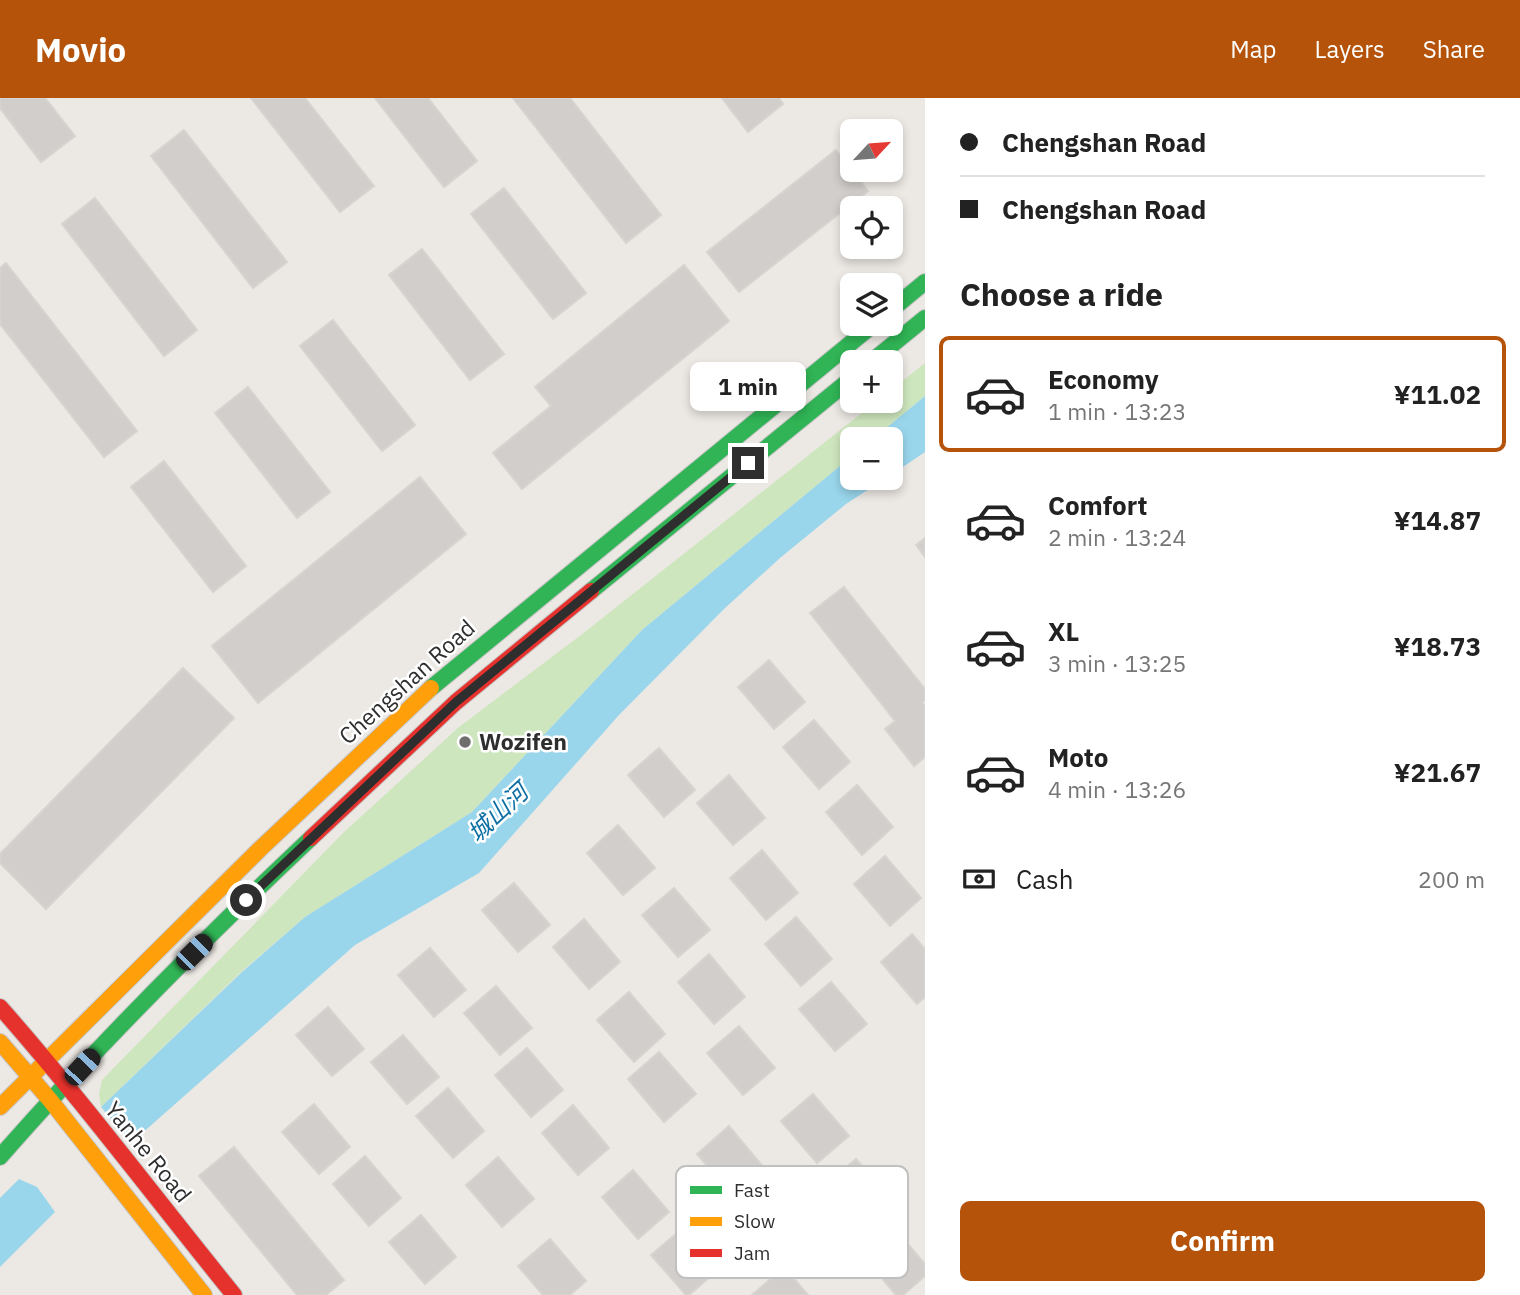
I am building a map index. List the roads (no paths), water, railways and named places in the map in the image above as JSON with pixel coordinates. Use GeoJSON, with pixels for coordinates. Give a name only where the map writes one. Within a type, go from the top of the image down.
{"type":"FeatureCollection","features":[{"type":"Feature","properties":{"kind":"main road"},"geometry":{"type":"LineString","coordinates":[[903,300],[925,282]]}},
{"type":"Feature","properties":{"kind":"main road"},"geometry":{"type":"LineString","coordinates":[[886,350],[925,318]]}},
{"type":"Feature","properties":{"kind":"main road","name":"Chengshan Road"},"geometry":{"type":"LineString","coordinates":[[0,1107],[260,849],[436,682],[859,336]]}},
{"type":"Feature","properties":{"kind":"main road","name":"Chengshan Road"},"geometry":{"type":"LineString","coordinates":[[0,1157],[66,1082],[246,900],[456,702],[840,388]]}},
{"type":"Feature","properties":{"kind":"main road","name":"Yanhe Road"},"geometry":{"type":"LineString","coordinates":[[0,1007],[66,1082],[88,1114],[234,1295]]}},
{"type":"Feature","properties":{"kind":"main road","name":"Yanhe Road"},"geometry":{"type":"LineString","coordinates":[[0,1042],[50,1100],[204,1295]]}},
{"type":"Feature","properties":{"kind":"water"},"geometry":{"type":"Polygon","coordinates":[[[925,396],[925,452],[903,467],[903,427],[888,427],[925,396]]]}},
{"type":"Feature","properties":{"kind":"water","name":"城山河"},"geometry":{"type":"Polygon","coordinates":[[[840,466],[840,490],[868,490],[846,504],[780,558],[724,609],[619,715],[479,873],[355,945],[131,1143],[101,1107],[242,972],[305,917],[472,812],[642,630],[840,466]]]}},
{"type":"Feature","properties":{"kind":"water"},"geometry":{"type":"Polygon","coordinates":[[[19,1179],[37,1187],[55,1212],[0,1267],[0,1198],[19,1179]]]}},
{"type":"Feature","properties":{"kind":"place","name":"Wozifen"},"geometry":{"type":"Point","coordinates":[465,742]}}]}
